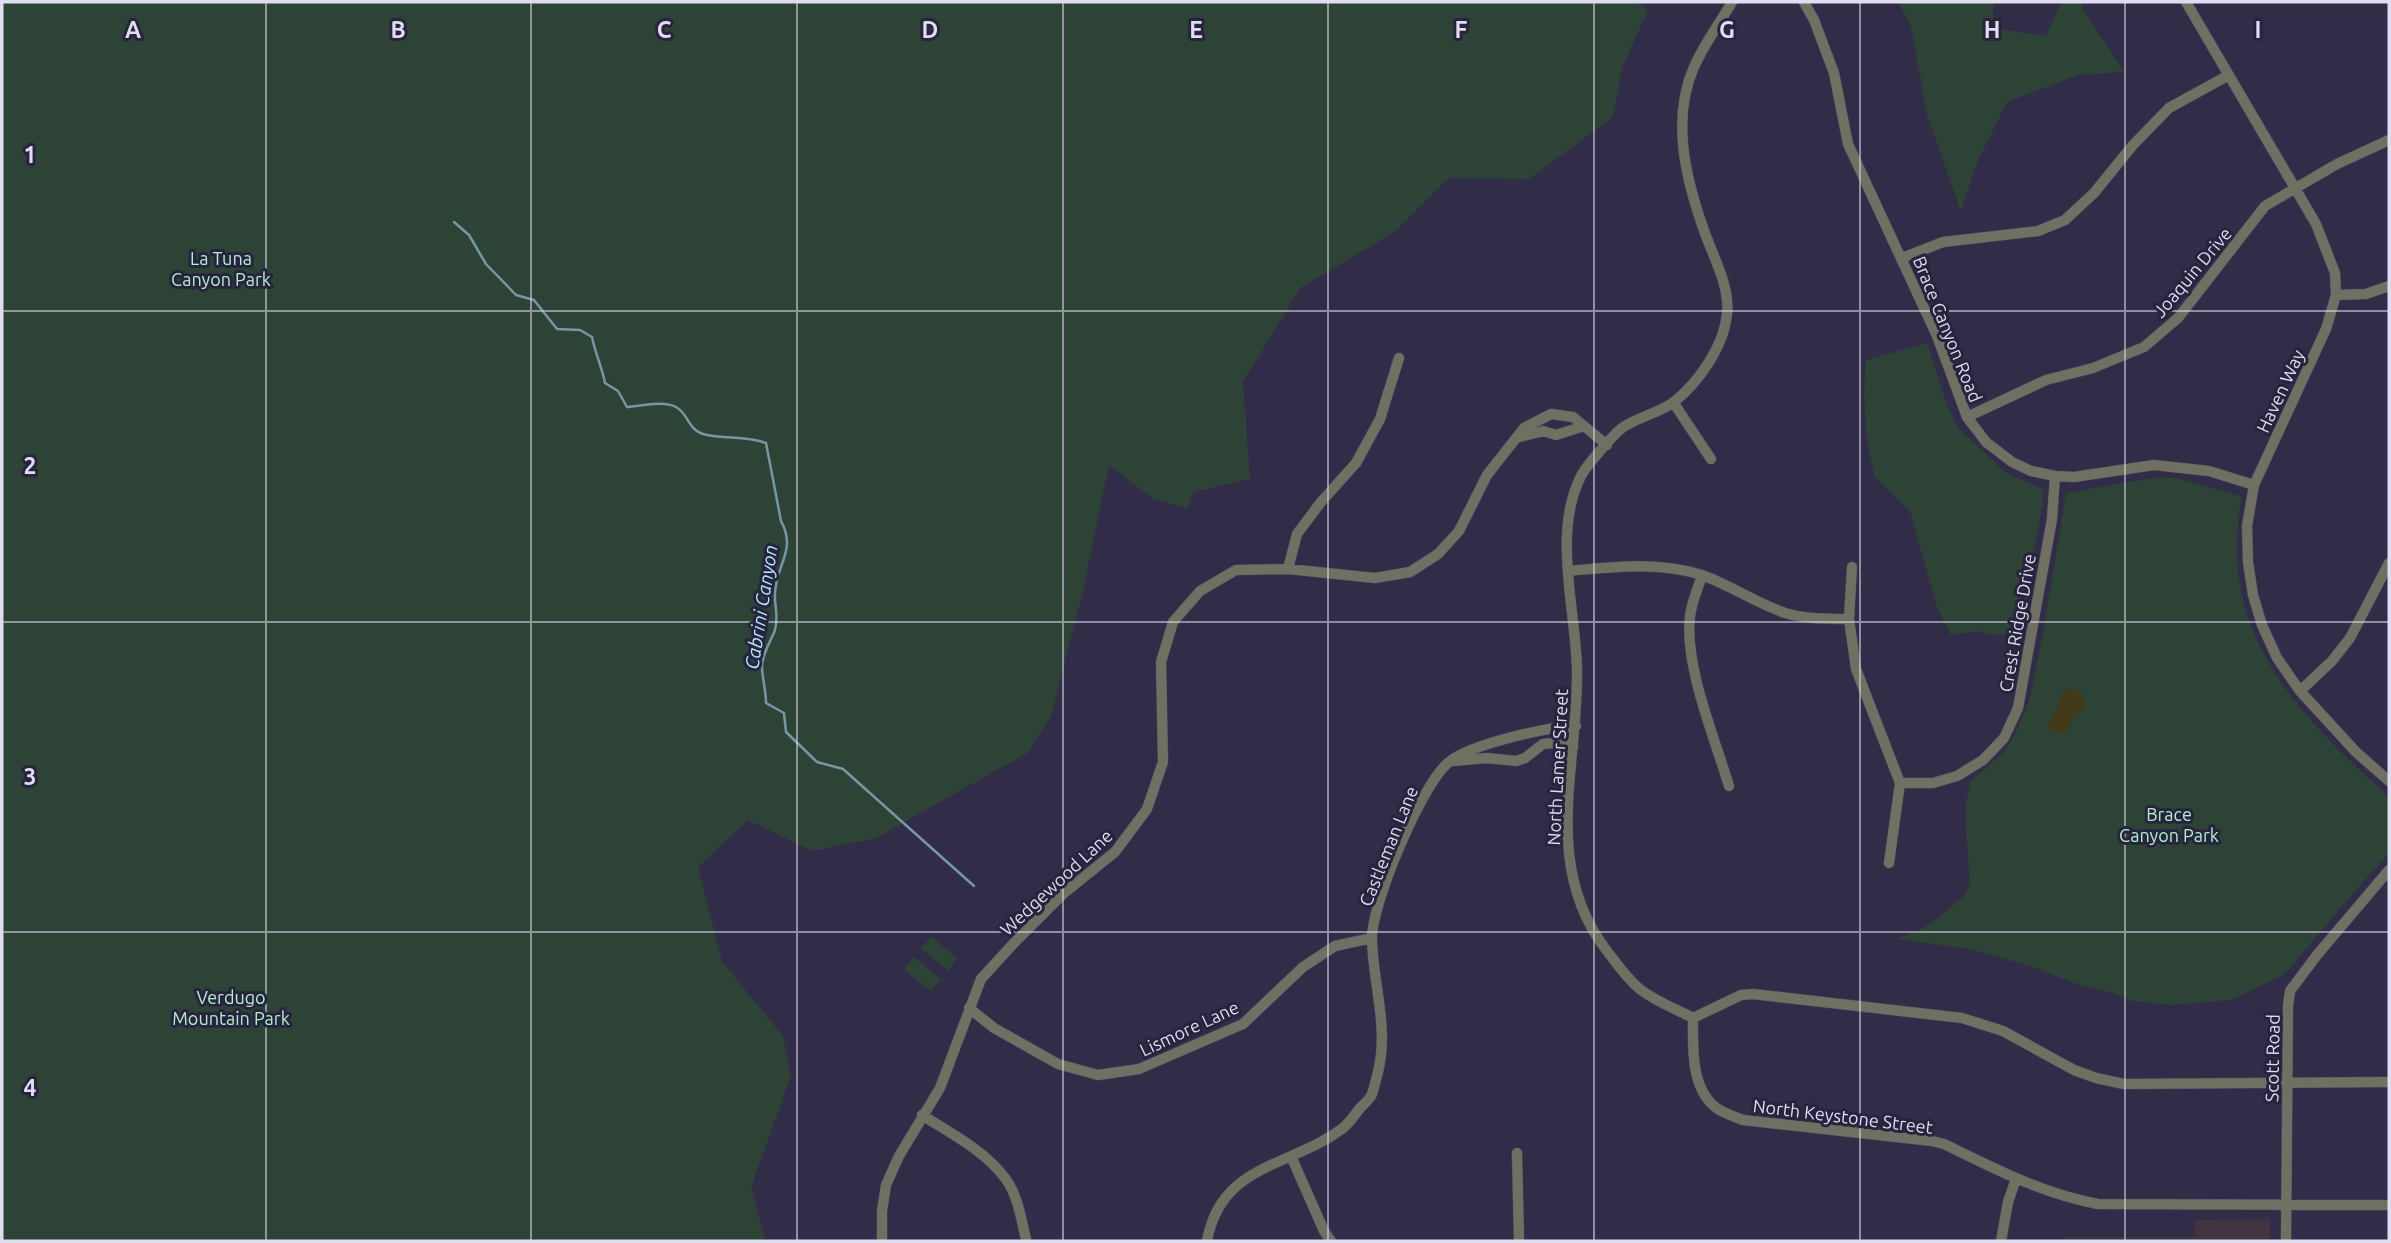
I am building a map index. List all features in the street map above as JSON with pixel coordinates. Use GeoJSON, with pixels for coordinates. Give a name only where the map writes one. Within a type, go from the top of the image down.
{"type":"FeatureCollection","features":[{"type":"Feature","properties":{"kind":"street","name":"North Lamer Street"},"geometry":{"type":"LineString","coordinates":[[1693,1018],[1647,994],[1626,975],[1594,935],[1575,891],[1566,832],[1576,726],[1577,669],[1568,571],[1567,516],[1575,489],[1591,460],[1622,428],[1673,402],[1700,376],[1716,351],[1727,314],[1724,283],[1692,199],[1683,147],[1684,106],[1693,68],[1732,2]]}},
{"type":"Feature","properties":{"kind":"street","name":"Brace Canyon Road"},"geometry":{"type":"LineString","coordinates":[[1804,2],[1814,20],[1833,73],[1848,144],[1937,336],[1967,417],[1986,442],[2012,462],[2031,471],[2055,476],[2074,477],[2154,465],[2209,471],[2253,485]]}},
{"type":"Feature","properties":{"kind":"street","name":"Haven Way"},"geometry":{"type":"LineString","coordinates":[[2186,2],[2316,224],[2335,273],[2336,295],[2326,329],[2253,485],[2247,526],[2248,562],[2253,595],[2262,625],[2277,658],[2300,691],[2356,752],[2389,781]]}},
{"type":"Feature","properties":{"kind":"street"},"geometry":{"type":"LineString","coordinates":[[1902,258],[1943,242],[2038,231],[2065,220],[2094,193],[2133,145],[2169,108],[2229,75]]}},
{"type":"Feature","properties":{"kind":"street","name":"Joaquin Drive"},"geometry":{"type":"LineString","coordinates":[[1967,417],[2046,380],[2093,368],[2144,347],[2178,318],[2265,206],[2337,164],[2389,140]]}},
{"type":"Feature","properties":{"kind":"street"},"geometry":{"type":"LineString","coordinates":[[2336,295],[2366,294],[2389,286]]}},
{"type":"Feature","properties":{"kind":"street"},"geometry":{"type":"LineString","coordinates":[[1288,569],[1297,534],[1356,463],[1380,419],[1399,358]]}},
{"type":"Feature","properties":{"kind":"street"},"geometry":{"type":"LineString","coordinates":[[1673,402],[1711,459]]}},
{"type":"Feature","properties":{"kind":"street","name":"Wedgewood Lane"},"geometry":{"type":"LineString","coordinates":[[882,1241],[881,1211],[886,1185],[922,1115],[940,1088],[981,979],[1065,893],[1115,852],[1147,809],[1163,762],[1161,662],[1173,622],[1200,591],[1236,570],[1288,569],[1375,578],[1410,572],[1438,554],[1459,531],[1487,475],[1524,428],[1551,414],[1573,417],[1607,445]]}},
{"type":"Feature","properties":{"kind":"street"},"geometry":{"type":"LineString","coordinates":[[1516,438],[1543,431],[1556,435],[1584,426]]}},
{"type":"Feature","properties":{"kind":"street","name":"Crest Ridge Drive"},"geometry":{"type":"LineString","coordinates":[[1900,783],[1933,783],[1956,776],[1983,760],[2004,738],[2018,708],[2052,519],[2055,476]]}},
{"type":"Feature","properties":{"kind":"street"},"geometry":{"type":"LineString","coordinates":[[2300,691],[2332,662],[2350,638],[2389,563]]}},
{"type":"Feature","properties":{"kind":"street"},"geometry":{"type":"LineString","coordinates":[[1568,571],[1633,565],[1667,567],[1702,575],[1786,613],[1814,618],[1849,619]]}},
{"type":"Feature","properties":{"kind":"street"},"geometry":{"type":"LineString","coordinates":[[1852,567],[1849,619],[1856,669],[1900,783],[1889,863]]}},
{"type":"Feature","properties":{"kind":"street"},"geometry":{"type":"LineString","coordinates":[[1702,575],[1690,615],[1689,644],[1694,670],[1729,786]]}},
{"type":"Feature","properties":{"kind":"street","name":"Castleman Lane"},"geometry":{"type":"LineString","coordinates":[[1207,1241],[1214,1216],[1234,1186],[1252,1173],[1344,1128],[1371,1096],[1382,1058],[1382,1020],[1371,938],[1378,903],[1433,779],[1449,762],[1479,747],[1561,727],[1576,726]]}},
{"type":"Feature","properties":{"kind":"street"},"geometry":{"type":"LineString","coordinates":[[1449,762],[1487,758],[1516,761],[1525,758],[1543,744],[1573,747]]}},
{"type":"Feature","properties":{"kind":"street","name":"Scott Road"},"geometry":{"type":"LineString","coordinates":[[2286,1241],[2290,991],[2316,955],[2389,870]]}},
{"type":"Feature","properties":{"kind":"street","name":"Lismore Lane"},"geometry":{"type":"LineString","coordinates":[[969,1008],[994,1028],[1058,1064],[1098,1075],[1139,1069],[1243,1024],[1303,967],[1335,946],[1371,938]]}},
{"type":"Feature","properties":{"kind":"street"},"geometry":{"type":"LineString","coordinates":[[1693,1018],[1741,995],[1753,994],[1962,1018],[2003,1031],[2074,1070],[2124,1084],[2389,1082]]}},
{"type":"Feature","properties":{"kind":"street","name":"North Keystone Street"},"geometry":{"type":"LineString","coordinates":[[1693,1018],[1694,1053],[1699,1081],[1716,1108],[1743,1120],[1932,1141],[1944,1144],[2016,1179],[2070,1199],[2098,1204],[2389,1205]]}},
{"type":"Feature","properties":{"kind":"street"},"geometry":{"type":"LineString","coordinates":[[922,1115],[987,1158],[1006,1179],[1018,1205],[1026,1239]]}},
{"type":"Feature","properties":{"kind":"street"},"geometry":{"type":"LineString","coordinates":[[1517,1153],[1519,1241]]}},
{"type":"Feature","properties":{"kind":"street"},"geometry":{"type":"LineString","coordinates":[[1291,1156],[1331,1241]]}},
{"type":"Feature","properties":{"kind":"street"},"geometry":{"type":"LineString","coordinates":[[2001,1241],[2008,1202],[2016,1179]]}},
{"type":"Feature","properties":{"kind":"shaded area"},"geometry":{"type":"Polygon","coordinates":[[[2270,1219],[2270,1241],[2065,1241],[2065,1237],[2195,1237],[2195,1220],[2270,1219]]]}},
{"type":"Feature","properties":{"kind":"green space"},"geometry":{"type":"Polygon","coordinates":[[[2,2],[1637,2],[1648,10],[1622,68],[1613,117],[1529,179],[1449,178],[1395,232],[1300,288],[1243,382],[1250,479],[1193,492],[1188,509],[1153,499],[1109,465],[1083,591],[1051,716],[1029,752],[876,838],[812,851],[748,820],[698,867],[722,961],[783,1036],[791,1076],[751,1187],[766,1241],[2,1241],[2,2]]]}},
{"type":"Feature","properties":{"kind":"green space"},"geometry":{"type":"Polygon","coordinates":[[[1898,2],[1994,2],[1992,28],[2046,36],[2061,2],[2084,2],[2082,8],[2124,72],[2078,75],[2007,102],[1977,163],[1961,211],[1927,115],[1911,27],[1898,2]]]}},
{"type":"Feature","properties":{"kind":"green space"},"geometry":{"type":"Polygon","coordinates":[[[1927,343],[1947,404],[1958,428],[2006,473],[2043,489],[2043,502],[2019,634],[1993,635],[1979,631],[1951,635],[1937,608],[1910,511],[1874,476],[1866,432],[1866,360],[1927,343]]]}},
{"type":"Feature","properties":{"kind":"green space","name":"Brace Canyon Park"},"geometry":{"type":"Polygon","coordinates":[[[2158,477],[2176,478],[2240,496],[2242,500],[2238,518],[2237,548],[2240,587],[2250,623],[2265,656],[2285,688],[2334,745],[2389,797],[2389,853],[2284,975],[2230,1000],[2170,1005],[2132,1001],[2030,966],[1970,949],[1896,939],[1919,931],[1934,921],[1963,897],[1970,885],[1966,802],[1971,781],[2004,752],[2029,701],[2066,493],[2158,477]]]}},
{"type":"Feature","properties":{"kind":"green space"},"geometry":{"type":"Polygon","coordinates":[[[931,936],[957,958],[948,971],[921,949],[931,936]]]}},
{"type":"Feature","properties":{"kind":"green space"},"geometry":{"type":"Polygon","coordinates":[[[914,957],[941,979],[931,991],[904,970],[914,957]]]}},
{"type":"Feature","properties":{"kind":"sand"},"geometry":{"type":"Polygon","coordinates":[[[2065,689],[2074,689],[2081,693],[2085,706],[2071,721],[2067,732],[2063,734],[2056,731],[2050,734],[2050,723],[2065,689]]]}},
{"type":"Feature","properties":{"kind":"waterway","name":"Cabrini Canyon"},"geometry":{"type":"LineString","coordinates":[[454,222],[469,235],[486,264],[516,295],[534,300],[557,329],[580,330],[592,337],[605,383],[618,391],[627,407],[671,405],[681,410],[700,433],[766,443],[787,541],[776,583],[775,630],[762,661],[766,703],[784,713],[786,732],[817,762],[843,769],[974,886]]}},
{"type":"Feature","properties":{"kind":"park label","name":"La Tuna Canyon Park"},"geometry":{"type":"Point","coordinates":[221,268]}},
{"type":"Feature","properties":{"kind":"park label","name":"Verdugo Mountain Park"},"geometry":{"type":"Point","coordinates":[231,1007]}}]}
